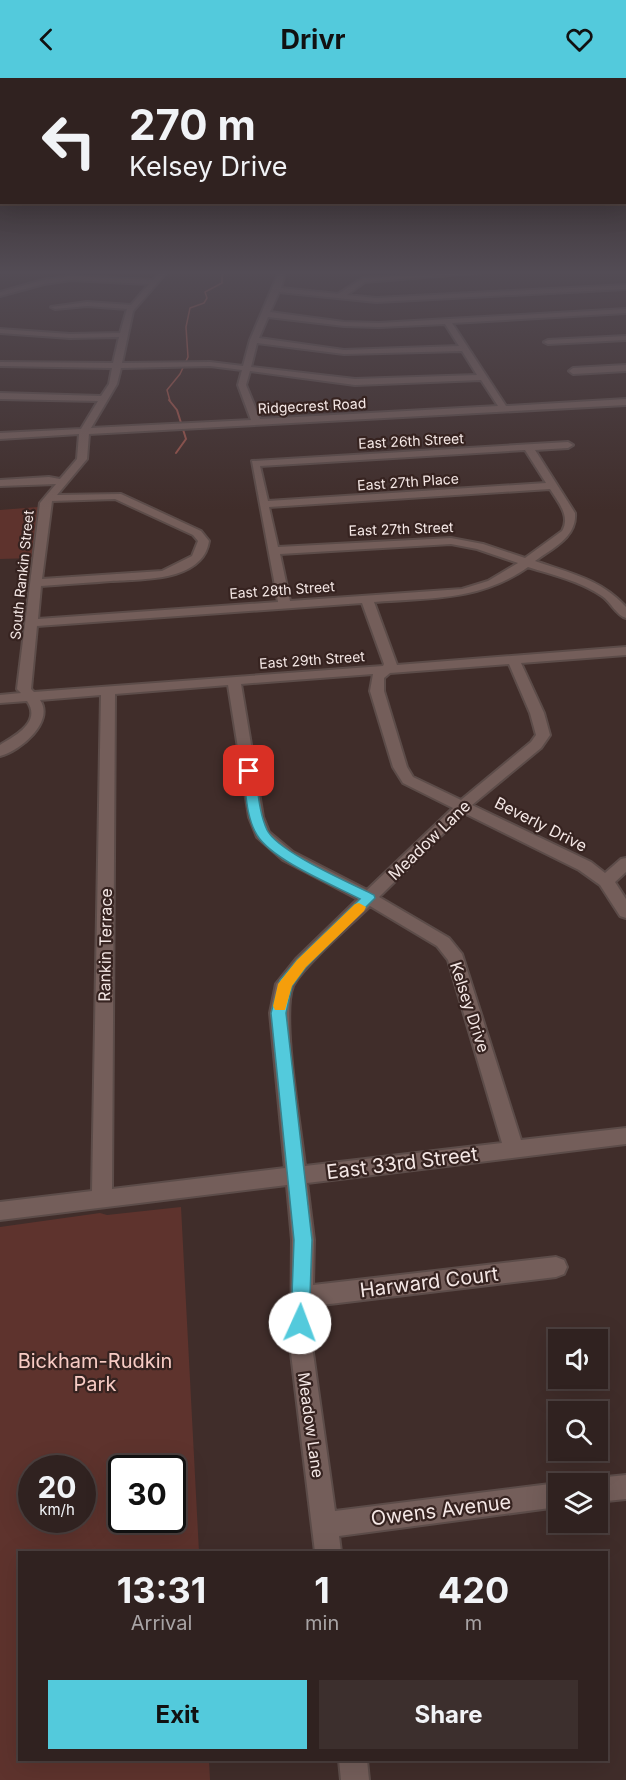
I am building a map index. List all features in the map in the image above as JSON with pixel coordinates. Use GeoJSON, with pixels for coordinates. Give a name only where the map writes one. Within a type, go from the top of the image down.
{"type":"FeatureCollection","features":[{"type":"Feature","properties":{"kind":"street","name":"South Rankin Street"},"geometry":{"type":"LineString","coordinates":[[0,752],[29,732],[37,721],[38,707],[24,689],[44,507],[48,498],[82,459],[84,432],[113,384],[120,351]]}},
{"type":"Feature","properties":{"kind":"street"},"geometry":{"type":"LineString","coordinates":[[251,351],[242,390],[257,422]]}},
{"type":"Feature","properties":{"kind":"street"},"geometry":{"type":"LineString","coordinates":[[340,351],[361,351]]}},
{"type":"Feature","properties":{"kind":"street"},"geometry":{"type":"LineString","coordinates":[[467,351],[504,409]]}},
{"type":"Feature","properties":{"kind":"street"},"geometry":{"type":"LineString","coordinates":[[0,364],[117,366],[203,364],[355,382],[483,377]]}},
{"type":"Feature","properties":{"kind":"street"},"geometry":{"type":"LineString","coordinates":[[573,371],[626,368]]}},
{"type":"Feature","properties":{"kind":"street"},"geometry":{"type":"LineString","coordinates":[[0,396],[104,399]]}},
{"type":"Feature","properties":{"kind":"street","name":"Ridgecrest Road"},"geometry":{"type":"LineString","coordinates":[[0,436],[626,402]]}},
{"type":"Feature","properties":{"kind":"street","name":"East 26th Street"},"geometry":{"type":"LineString","coordinates":[[264,504],[255,463],[568,445]]}},
{"type":"Feature","properties":{"kind":"street"},"geometry":{"type":"LineString","coordinates":[[528,447],[554,486]]}},
{"type":"Feature","properties":{"kind":"street"},"geometry":{"type":"LineString","coordinates":[[0,483],[49,480],[61,482]]}},
{"type":"Feature","properties":{"kind":"street","name":"East 27th Place"},"geometry":{"type":"LineString","coordinates":[[264,504],[554,486]]}},
{"type":"Feature","properties":{"kind":"street","name":"East 28th Street"},"geometry":{"type":"LineString","coordinates":[[31,623],[476,590],[504,579],[566,532],[571,525],[570,513],[554,486]]}},
{"type":"Feature","properties":{"kind":"street"},"geometry":{"type":"LineString","coordinates":[[36,583],[164,574],[197,558],[204,549],[204,541],[197,533],[117,496],[48,498]]}},
{"type":"Feature","properties":{"kind":"street"},"geometry":{"type":"LineString","coordinates":[[264,504],[285,604]]}},
{"type":"Feature","properties":{"kind":"street","name":"East 27th Street"},"geometry":{"type":"LineString","coordinates":[[274,551],[442,540],[479,546],[590,584],[609,595],[626,615]]}},
{"type":"Feature","properties":{"kind":"street","name":"Beverly Drive"},"geometry":{"type":"LineString","coordinates":[[367,599],[391,665],[378,678],[377,691],[400,767],[408,780],[557,850],[606,881],[626,912]]}},
{"type":"Feature","properties":{"kind":"street","name":"East 29th Street"},"geometry":{"type":"LineString","coordinates":[[0,699],[626,651]]}},
{"type":"Feature","properties":{"kind":"street","name":"Meadow Lane"},"geometry":{"type":"LineString","coordinates":[[328,1551],[302,1353],[303,1240],[279,1013],[285,984],[302,963],[464,805],[536,746],[543,735],[537,713],[513,659]]}},
{"type":"Feature","properties":{"kind":"street","name":"Kelsey Drive"},"geometry":{"type":"LineString","coordinates":[[234,681],[256,817],[262,834],[288,856],[369,898],[443,942],[456,958],[514,1150]]}},
{"type":"Feature","properties":{"kind":"street","name":"Rankin Terrace"},"geometry":{"type":"LineString","coordinates":[[102,1199],[108,691]]}},
{"type":"Feature","properties":{"kind":"street"},"geometry":{"type":"LineString","coordinates":[[606,881],[626,863]]}},
{"type":"Feature","properties":{"kind":"street","name":"East 33rd Street"},"geometry":{"type":"LineString","coordinates":[[0,1211],[626,1136]]}},
{"type":"Feature","properties":{"kind":"street","name":"Harward Court"},"geometry":{"type":"LineString","coordinates":[[301,1297],[556,1268]]}},
{"type":"Feature","properties":{"kind":"street"},"geometry":{"type":"LineString","coordinates":[[608,1489],[626,1487]]}},
{"type":"Feature","properties":{"kind":"street","name":"Owens Avenue"},"geometry":{"type":"LineString","coordinates":[[324,1525],[548,1496]]}},
{"type":"Feature","properties":{"kind":"street"},"geometry":{"type":"LineString","coordinates":[[352,1761],[355,1780]]}},
{"type":"Feature","properties":{"kind":"green space"},"geometry":{"type":"Polygon","coordinates":[[[38,507],[32,558],[0,559],[0,510],[38,507]]]}},
{"type":"Feature","properties":{"kind":"green space","name":"Bickham-Rudkin Park"},"geometry":{"type":"Polygon","coordinates":[[[181,1207],[199,1551],[18,1551],[18,1761],[209,1761],[210,1780],[0,1780],[0,1227],[100,1213],[107,1215],[181,1207]]]}},
{"type":"Feature","properties":{"kind":"waterway"},"geometry":{"type":"LineString","coordinates":[[170,401],[167,390],[180,374],[188,357],[188,351]]}},
{"type":"Feature","properties":{"kind":"waterway"},"geometry":{"type":"LineString","coordinates":[[169,400],[177,410],[186,439],[176,453]]}},
{"type":"Feature","properties":{"kind":"slow traffic"},"geometry":{"type":"LineString","coordinates":[[280,1006],[285,984],[302,963],[359,907]]}},
{"type":"Feature","properties":{"kind":"route"},"geometry":{"type":"LineString","coordinates":[[249,771],[256,817],[262,834],[288,856],[369,898],[302,963],[285,984],[279,1013],[303,1240],[300,1323]]}}]}
